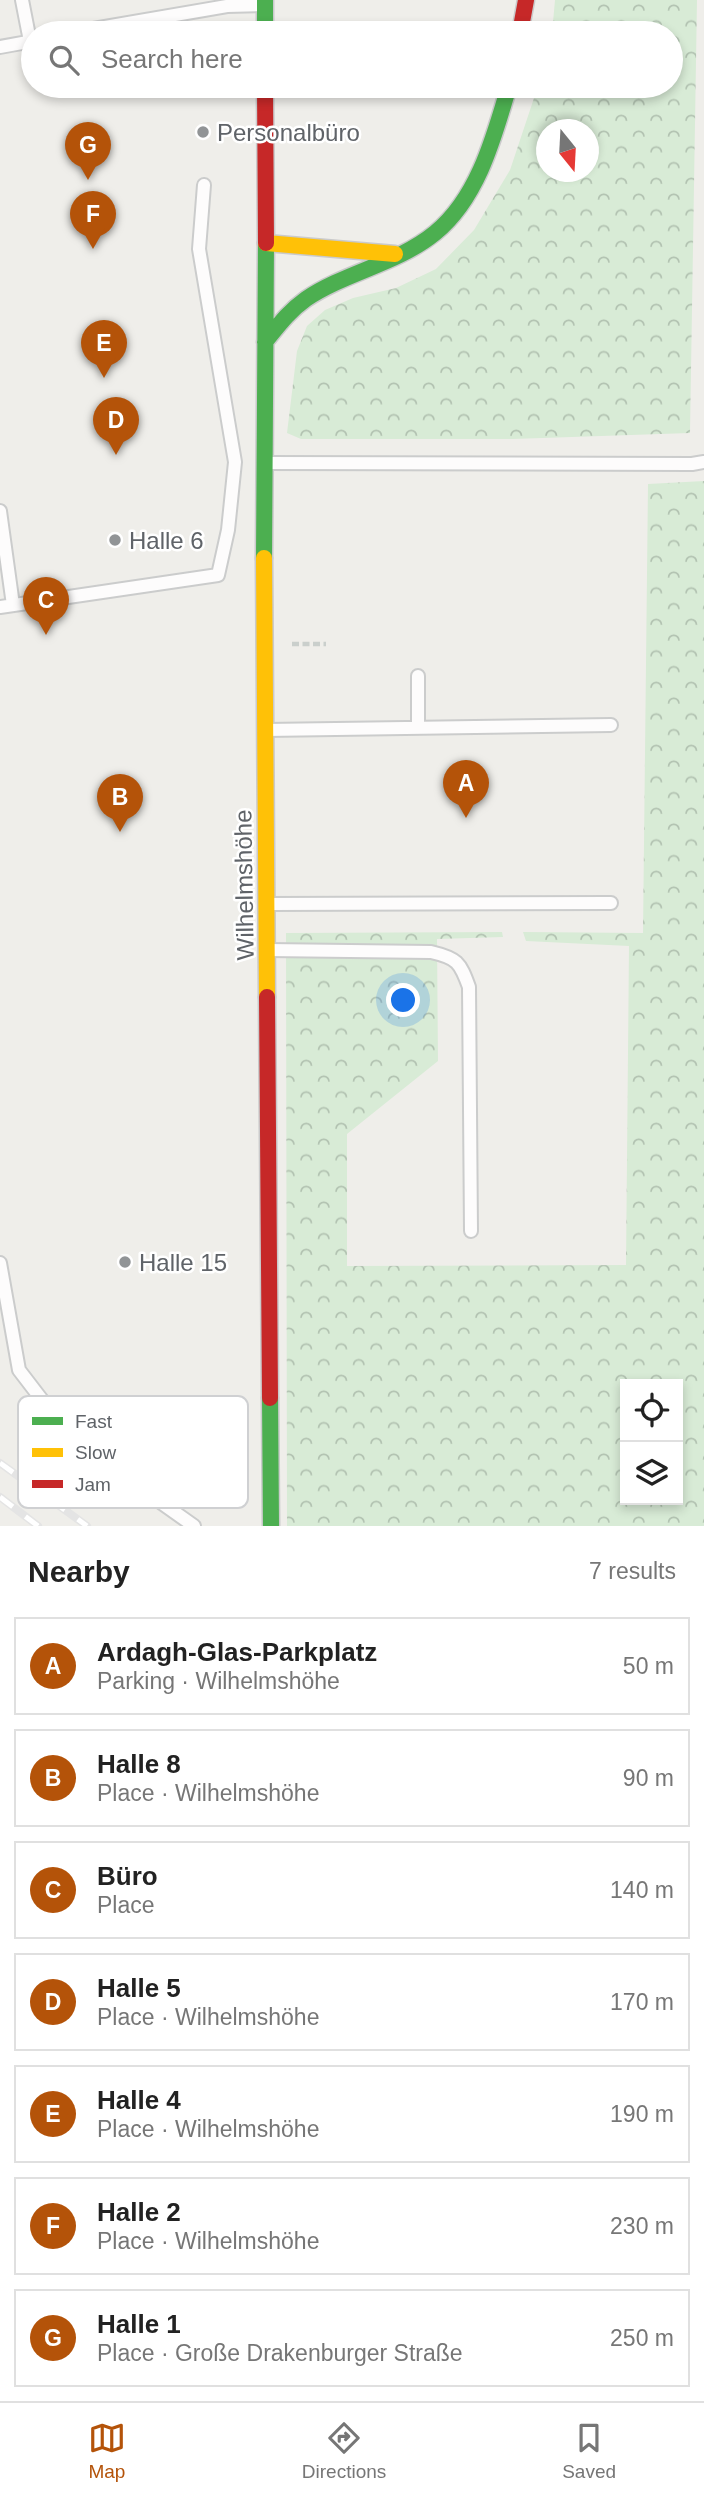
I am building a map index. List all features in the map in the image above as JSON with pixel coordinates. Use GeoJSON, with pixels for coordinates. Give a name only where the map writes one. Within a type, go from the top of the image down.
{"type":"FeatureCollection","features":[{"type":"Feature","properties":{"kind":"main road"},"geometry":{"type":"LineString","coordinates":[[522,21],[526,0]]}},
{"type":"Feature","properties":{"kind":"main road"},"geometry":{"type":"LineString","coordinates":[[265,3],[265,21]]}},
{"type":"Feature","properties":{"kind":"main road","name":"Wilhelmshöhe"},"geometry":{"type":"LineString","coordinates":[[265,98],[267,243],[263,463],[271,1526]]}},
{"type":"Feature","properties":{"kind":"main road"},"geometry":{"type":"LineString","coordinates":[[265,342],[289,313],[315,295],[414,248],[437,232],[461,204],[493,140],[505,98]]}},
{"type":"Feature","properties":{"kind":"main road"},"geometry":{"type":"LineString","coordinates":[[267,243],[397,255]]}},
{"type":"Feature","properties":{"kind":"lane"},"geometry":{"type":"LineString","coordinates":[[22,0],[24,21]]}},
{"type":"Feature","properties":{"kind":"lane"},"geometry":{"type":"LineString","coordinates":[[140,21],[227,6],[265,3]]}},
{"type":"Feature","properties":{"kind":"lane"},"geometry":{"type":"LineString","coordinates":[[0,47],[21,43]]}},
{"type":"Feature","properties":{"kind":"lane"},"geometry":{"type":"LineString","coordinates":[[0,511],[7,606],[218,575],[228,530],[235,462],[199,249],[204,185]]}},
{"type":"Feature","properties":{"kind":"lane"},"geometry":{"type":"LineString","coordinates":[[263,463],[432,465],[704,462]]}},
{"type":"Feature","properties":{"kind":"lane"},"geometry":{"type":"LineString","coordinates":[[418,676],[418,728]]}},
{"type":"Feature","properties":{"kind":"lane"},"geometry":{"type":"LineString","coordinates":[[265,730],[611,725]]}},
{"type":"Feature","properties":{"kind":"lane"},"geometry":{"type":"LineString","coordinates":[[268,904],[611,903]]}},
{"type":"Feature","properties":{"kind":"lane"},"geometry":{"type":"LineString","coordinates":[[268,950],[431,952],[451,957],[462,967],[469,987],[471,1231]]}},
{"type":"Feature","properties":{"kind":"lane"},"geometry":{"type":"LineString","coordinates":[[0,1267],[19,1370],[39,1396]]}},
{"type":"Feature","properties":{"kind":"lane"},"geometry":{"type":"LineString","coordinates":[[169,1508],[194,1526]]}},
{"type":"Feature","properties":{"kind":"path"},"geometry":{"type":"LineString","coordinates":[[287,645],[326,643]]}},
{"type":"Feature","properties":{"kind":"green space"},"geometry":{"type":"Polygon","coordinates":[[[555,0],[697,0],[690,433],[513,439],[301,439],[287,433],[297,351],[307,326],[325,310],[353,298],[396,288],[436,269],[474,230],[510,170],[534,98],[683,98],[683,21],[553,21],[555,0]]]}},
{"type":"Feature","properties":{"kind":"green space"},"geometry":{"type":"Polygon","coordinates":[[[704,481],[704,1526],[287,1526],[286,933],[502,932],[503,937],[437,939],[438,1061],[347,1134],[347,1266],[626,1265],[629,946],[526,941],[523,932],[643,933],[648,484],[704,481]]]}},
{"type":"Feature","properties":{"kind":"railway"},"geometry":{"type":"LineString","coordinates":[[0,1463],[18,1476]]}},
{"type":"Feature","properties":{"kind":"railway"},"geometry":{"type":"LineString","coordinates":[[0,1497],[38,1526]]}},
{"type":"Feature","properties":{"kind":"railway"},"geometry":{"type":"LineString","coordinates":[[62,1508],[87,1526]]}},
{"type":"Feature","properties":{"kind":"traffic: fast"},"geometry":{"type":"LineString","coordinates":[[265,0],[265,21]]}},
{"type":"Feature","properties":{"kind":"traffic: fast"},"geometry":{"type":"LineString","coordinates":[[265,342],[306,299],[404,253],[435,233],[450,219],[463,202],[482,166],[505,98]]}},
{"type":"Feature","properties":{"kind":"traffic: fast"},"geometry":{"type":"LineString","coordinates":[[264,558],[266,243]]}},
{"type":"Feature","properties":{"kind":"traffic: fast"},"geometry":{"type":"LineString","coordinates":[[270,1398],[271,1526]]}},
{"type":"Feature","properties":{"kind":"traffic: slow"},"geometry":{"type":"LineString","coordinates":[[266,243],[395,254]]}},
{"type":"Feature","properties":{"kind":"traffic: slow"},"geometry":{"type":"LineString","coordinates":[[264,558],[267,997]]}},
{"type":"Feature","properties":{"kind":"traffic: jam"},"geometry":{"type":"LineString","coordinates":[[522,21],[526,0]]}},
{"type":"Feature","properties":{"kind":"traffic: jam"},"geometry":{"type":"LineString","coordinates":[[265,98],[266,243]]}},
{"type":"Feature","properties":{"kind":"traffic: jam"},"geometry":{"type":"LineString","coordinates":[[267,997],[270,1398]]}},
{"type":"Feature","properties":{"kind":"place","name":"Personalbüro"},"geometry":{"type":"Point","coordinates":[203,132]}},
{"type":"Feature","properties":{"kind":"place","name":"Halle 1"},"geometry":{"type":"Point","coordinates":[88,180]}},
{"type":"Feature","properties":{"kind":"place","name":"Halle 2"},"geometry":{"type":"Point","coordinates":[93,249]}},
{"type":"Feature","properties":{"kind":"place","name":"Halle 4"},"geometry":{"type":"Point","coordinates":[104,378]}},
{"type":"Feature","properties":{"kind":"place","name":"Halle 5"},"geometry":{"type":"Point","coordinates":[116,455]}},
{"type":"Feature","properties":{"kind":"place","name":"Halle 6"},"geometry":{"type":"Point","coordinates":[115,540]}},
{"type":"Feature","properties":{"kind":"place","name":"Büro"},"geometry":{"type":"Point","coordinates":[46,635]}},
{"type":"Feature","properties":{"kind":"place","name":"Ardagh-Glas-Parkplatz"},"geometry":{"type":"Point","coordinates":[466,818]}},
{"type":"Feature","properties":{"kind":"place","name":"Halle 8"},"geometry":{"type":"Point","coordinates":[120,832]}},
{"type":"Feature","properties":{"kind":"place","name":"Halle 15"},"geometry":{"type":"Point","coordinates":[125,1262]}}]}
